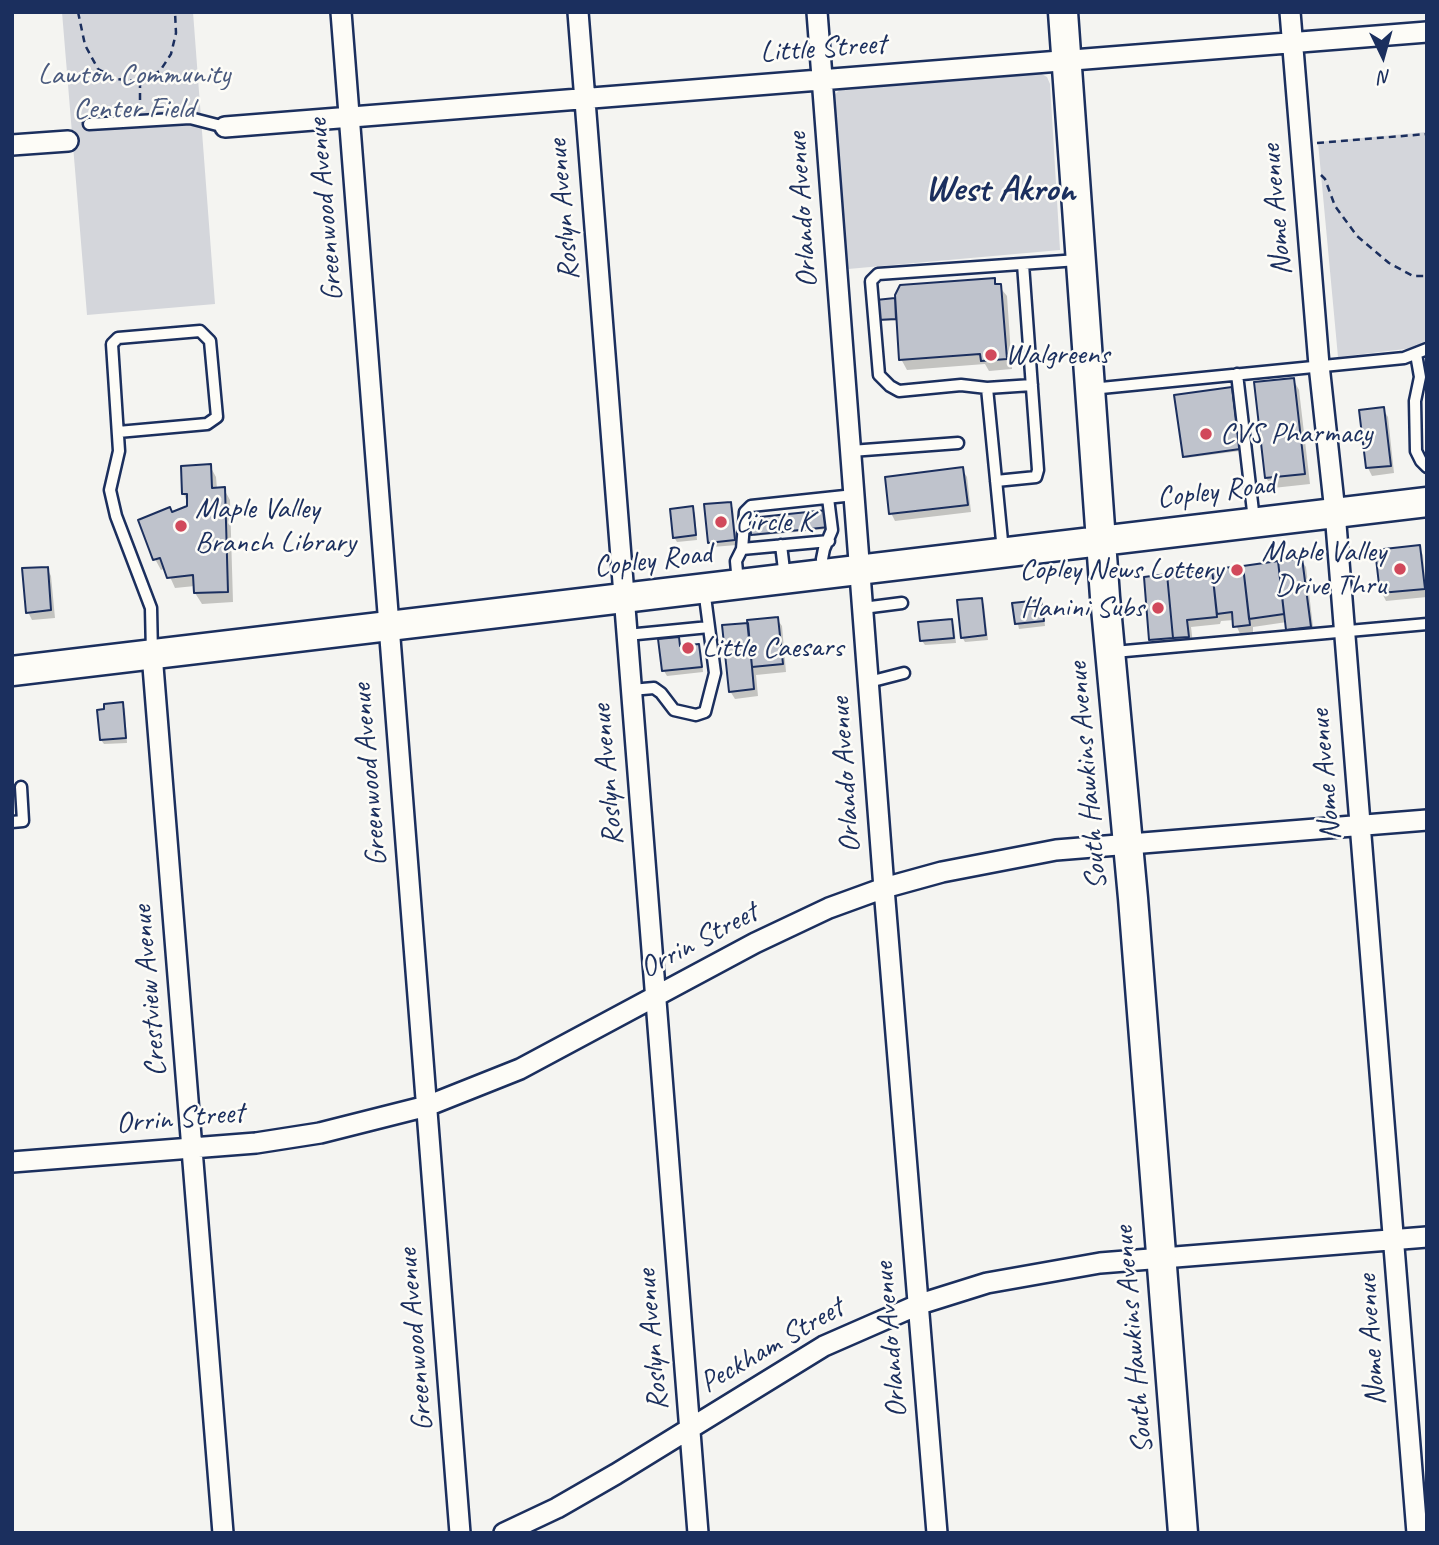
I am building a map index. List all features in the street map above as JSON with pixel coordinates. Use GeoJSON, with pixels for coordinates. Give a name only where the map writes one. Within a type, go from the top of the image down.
{"type":"FeatureCollection","features":[{"type":"Feature","properties":{"kind":"main road","name":"South Hawkins Avenue"},"geometry":{"type":"LineString","coordinates":[[1063,12],[1110,652],[1184,1533]]}},
{"type":"Feature","properties":{"kind":"main road","name":"Copley Road"},"geometry":{"type":"LineString","coordinates":[[12,671],[1254,521],[1427,503]]}},
{"type":"Feature","properties":{"kind":"street","name":"Greenwood Avenue"},"geometry":{"type":"LineString","coordinates":[[341,12],[460,1533]]}},
{"type":"Feature","properties":{"kind":"street","name":"Roslyn Avenue"},"geometry":{"type":"LineString","coordinates":[[578,12],[698,1533]]}},
{"type":"Feature","properties":{"kind":"street","name":"Orlando Avenue"},"geometry":{"type":"LineString","coordinates":[[817,12],[884,888],[937,1533]]}},
{"type":"Feature","properties":{"kind":"street","name":"Nome Avenue"},"geometry":{"type":"LineString","coordinates":[[1290,12],[1319,365],[1335,512],[1417,1533]]}},
{"type":"Feature","properties":{"kind":"street","name":"Little Street"},"geometry":{"type":"LineString","coordinates":[[225,127],[1427,33]]}},
{"type":"Feature","properties":{"kind":"street"},"geometry":{"type":"LineString","coordinates":[[12,145],[68,141]]}},
{"type":"Feature","properties":{"kind":"street","name":"Crestview Avenue"},"geometry":{"type":"LineString","coordinates":[[152,654],[223,1533]]}},
{"type":"Feature","properties":{"kind":"street","name":"Orrin Street"},"geometry":{"type":"LineString","coordinates":[[12,1162],[191,1149],[320,1133],[427,1105],[520,1069],[767,937],[829,908],[884,888],[942,872],[1031,853],[1427,820]]}},
{"type":"Feature","properties":{"kind":"street","name":"Peckham Street"},"geometry":{"type":"LineString","coordinates":[[503,1533],[557,1508],[824,1346],[920,1304],[986,1283],[1050,1271],[1161,1258],[1427,1237]]}},
{"type":"Feature","properties":{"kind":"lane"},"geometry":{"type":"LineString","coordinates":[[89,124],[190,118],[225,127]]}},
{"type":"Feature","properties":{"kind":"lane"},"geometry":{"type":"LineString","coordinates":[[1032,385],[987,388],[961,386],[899,391],[890,386],[879,375],[871,281],[878,274],[1082,259]]}},
{"type":"Feature","properties":{"kind":"lane"},"geometry":{"type":"LineString","coordinates":[[996,481],[1036,477],[1038,470],[1023,264]]}},
{"type":"Feature","properties":{"kind":"lane"},"geometry":{"type":"LineString","coordinates":[[118,432],[207,424],[217,417],[210,341],[200,331],[118,338],[111,344],[119,451],[110,490],[116,516],[151,608],[152,654]]}},
{"type":"Feature","properties":{"kind":"lane"},"geometry":{"type":"LineString","coordinates":[[1090,389],[1404,358],[1427,349]]}},
{"type":"Feature","properties":{"kind":"lane"},"geometry":{"type":"LineString","coordinates":[[1416,354],[1420,377],[1415,401],[1416,451],[1427,467]]}},
{"type":"Feature","properties":{"kind":"lane"},"geometry":{"type":"LineString","coordinates":[[1237,374],[1254,521]]}},
{"type":"Feature","properties":{"kind":"lane"},"geometry":{"type":"LineString","coordinates":[[987,388],[1003,552]]}},
{"type":"Feature","properties":{"kind":"lane"},"geometry":{"type":"LineString","coordinates":[[851,451],[958,443]]}},
{"type":"Feature","properties":{"kind":"lane"},"geometry":{"type":"LineString","coordinates":[[738,584],[736,561],[742,549],[745,512],[751,506],[854,495]]}},
{"type":"Feature","properties":{"kind":"lane"},"geometry":{"type":"LineString","coordinates":[[824,574],[822,559],[832,530],[828,498]]}},
{"type":"Feature","properties":{"kind":"lane"},"geometry":{"type":"LineString","coordinates":[[742,549],[829,541]]}},
{"type":"Feature","properties":{"kind":"lane"},"geometry":{"type":"LineString","coordinates":[[781,545],[785,579]]}},
{"type":"Feature","properties":{"kind":"lane"},"geometry":{"type":"LineString","coordinates":[[631,690],[654,688],[674,710],[695,715],[705,712],[715,673],[704,589]]}},
{"type":"Feature","properties":{"kind":"lane"},"geometry":{"type":"LineString","coordinates":[[863,608],[902,603]]}},
{"type":"Feature","properties":{"kind":"lane"},"geometry":{"type":"LineString","coordinates":[[1110,652],[1427,624]]}},
{"type":"Feature","properties":{"kind":"lane"},"geometry":{"type":"LineString","coordinates":[[627,635],[709,627]]}},
{"type":"Feature","properties":{"kind":"lane"},"geometry":{"type":"LineString","coordinates":[[869,682],[904,673]]}},
{"type":"Feature","properties":{"kind":"lane"},"geometry":{"type":"LineString","coordinates":[[12,822],[23,821],[21,788]]}},
{"type":"Feature","properties":{"kind":"path"},"geometry":{"type":"LineString","coordinates":[[78,12],[85,45],[98,69],[116,79],[140,81],[151,78],[160,71],[172,54],[176,33],[175,12]]}},
{"type":"Feature","properties":{"kind":"path"},"geometry":{"type":"LineString","coordinates":[[140,81],[141,121]]}},
{"type":"Feature","properties":{"kind":"path"},"geometry":{"type":"LineString","coordinates":[[1317,143],[1427,134]]}},
{"type":"Feature","properties":{"kind":"path"},"geometry":{"type":"LineString","coordinates":[[1320,174],[1325,179],[1335,206],[1357,236],[1389,263],[1413,276],[1427,276]]}},
{"type":"Feature","properties":{"kind":"green space","name":"Lawton Community Center Field"},"geometry":{"type":"Polygon","coordinates":[[[62,12],[193,12],[215,304],[87,315],[62,12]]]}},
{"type":"Feature","properties":{"kind":"green space"},"geometry":{"type":"Polygon","coordinates":[[[1040,73],[1047,77],[1050,84],[1060,250],[848,269],[832,97],[843,87],[1040,73]]]}},
{"type":"Feature","properties":{"kind":"green space"},"geometry":{"type":"Polygon","coordinates":[[[1427,132],[1427,343],[1422,347],[1338,357],[1318,142],[1427,132]]]}},
{"type":"Feature","properties":{"kind":"building"},"geometry":{"type":"Polygon","coordinates":[[[995,278],[995,284],[1001,284],[1007,359],[981,361],[980,354],[899,360],[895,295],[900,285],[995,278]]]}},
{"type":"Feature","properties":{"kind":"building"},"geometry":{"type":"Polygon","coordinates":[[[895,298],[896,319],[877,320],[876,300],[895,298]]]}},
{"type":"Feature","properties":{"kind":"building"},"geometry":{"type":"Polygon","coordinates":[[[1294,378],[1305,474],[1265,478],[1254,382],[1294,378]]]}},
{"type":"Feature","properties":{"kind":"building"},"geometry":{"type":"Polygon","coordinates":[[[1232,387],[1240,449],[1183,457],[1174,395],[1232,387]]]}},
{"type":"Feature","properties":{"kind":"building"},"geometry":{"type":"Polygon","coordinates":[[[1384,407],[1391,466],[1366,468],[1359,410],[1384,407]]]}},
{"type":"Feature","properties":{"kind":"building"},"geometry":{"type":"Polygon","coordinates":[[[211,464],[212,488],[225,487],[228,592],[194,593],[193,575],[167,578],[160,558],[153,560],[138,520],[170,507],[172,512],[187,506],[187,494],[182,494],[181,466],[211,464]]]}},
{"type":"Feature","properties":{"kind":"building"},"geometry":{"type":"Polygon","coordinates":[[[963,467],[968,505],[889,514],[885,477],[963,467]]]}},
{"type":"Feature","properties":{"kind":"building"},"geometry":{"type":"Polygon","coordinates":[[[731,502],[735,540],[708,543],[704,504],[731,502]]]}},
{"type":"Feature","properties":{"kind":"building"},"geometry":{"type":"Polygon","coordinates":[[[693,506],[696,535],[673,538],[670,509],[693,506]]]}},
{"type":"Feature","properties":{"kind":"building"},"geometry":{"type":"Polygon","coordinates":[[[827,510],[829,527],[751,535],[750,518],[827,510]]]}},
{"type":"Feature","properties":{"kind":"building","name":"Maple Valley Drive Thru"},"geometry":{"type":"Polygon","coordinates":[[[1420,545],[1425,589],[1380,593],[1375,550],[1420,545]]]}},
{"type":"Feature","properties":{"kind":"building"},"geometry":{"type":"Polygon","coordinates":[[[1302,558],[1311,627],[1286,630],[1278,561],[1302,558]]]}},
{"type":"Feature","properties":{"kind":"building"},"geometry":{"type":"Polygon","coordinates":[[[1278,561],[1284,614],[1249,619],[1243,566],[1278,561]]]}},
{"type":"Feature","properties":{"kind":"building"},"geometry":{"type":"Polygon","coordinates":[[[1243,566],[1250,625],[1233,627],[1232,612],[1217,614],[1212,569],[1243,566]]]}},
{"type":"Feature","properties":{"kind":"building"},"geometry":{"type":"Polygon","coordinates":[[[48,567],[51,610],[26,613],[22,568],[48,567]]]}},
{"type":"Feature","properties":{"kind":"building"},"geometry":{"type":"Polygon","coordinates":[[[1212,569],[1217,617],[1187,620],[1189,637],[1173,638],[1167,574],[1212,569]]]}},
{"type":"Feature","properties":{"kind":"building","name":"Hanini Subs"},"geometry":{"type":"Polygon","coordinates":[[[1167,574],[1173,638],[1149,640],[1144,577],[1167,574]]]}},
{"type":"Feature","properties":{"kind":"building"},"geometry":{"type":"Polygon","coordinates":[[[982,598],[986,635],[961,638],[957,600],[982,598]]]}},
{"type":"Feature","properties":{"kind":"building"},"geometry":{"type":"Polygon","coordinates":[[[1041,600],[1044,621],[1015,624],[1012,603],[1041,600]]]}},
{"type":"Feature","properties":{"kind":"building"},"geometry":{"type":"Polygon","coordinates":[[[778,617],[783,664],[752,667],[747,620],[778,617]]]}},
{"type":"Feature","properties":{"kind":"building"},"geometry":{"type":"Polygon","coordinates":[[[952,619],[954,638],[920,641],[918,622],[952,619]]]}},
{"type":"Feature","properties":{"kind":"building"},"geometry":{"type":"Polygon","coordinates":[[[748,623],[754,689],[729,692],[722,625],[748,623]]]}},
{"type":"Feature","properties":{"kind":"building"},"geometry":{"type":"Polygon","coordinates":[[[679,637],[680,646],[699,644],[702,667],[662,671],[658,639],[679,637]]]}},
{"type":"Feature","properties":{"kind":"building"},"geometry":{"type":"Polygon","coordinates":[[[123,702],[126,738],[100,740],[97,710],[104,709],[104,704],[123,702]]]}},
{"type":"Feature","properties":{"kind":"place","name":"Walgreens"},"geometry":{"type":"Point","coordinates":[991,355]}},
{"type":"Feature","properties":{"kind":"place","name":"CVS Pharmacy"},"geometry":{"type":"Point","coordinates":[1206,434]}},
{"type":"Feature","properties":{"kind":"place","name":"Circle K"},"geometry":{"type":"Point","coordinates":[721,522]}},
{"type":"Feature","properties":{"kind":"place","name":"Maple Valley Branch Library"},"geometry":{"type":"Point","coordinates":[181,526]}},
{"type":"Feature","properties":{"kind":"place","name":"Maple Valley Drive Thru"},"geometry":{"type":"Point","coordinates":[1400,569]}},
{"type":"Feature","properties":{"kind":"place","name":"Copley News Lottery"},"geometry":{"type":"Point","coordinates":[1237,570]}},
{"type":"Feature","properties":{"kind":"place","name":"Hanini Subs"},"geometry":{"type":"Point","coordinates":[1158,608]}},
{"type":"Feature","properties":{"kind":"place","name":"Little Caesars"},"geometry":{"type":"Point","coordinates":[688,648]}},
{"type":"Feature","properties":{"kind":"district","name":"West Akron"},"geometry":{"type":"Point","coordinates":[1000,190]}}]}
